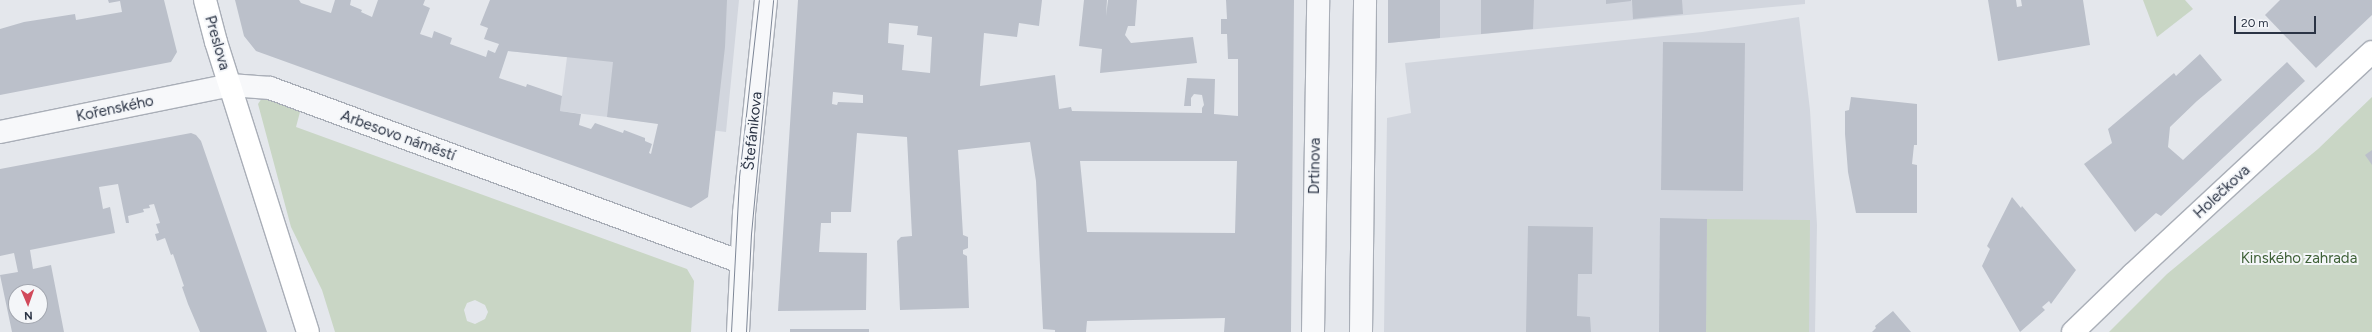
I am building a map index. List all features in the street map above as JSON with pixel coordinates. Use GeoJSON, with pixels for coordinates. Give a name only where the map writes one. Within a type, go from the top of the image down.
{"type":"FeatureCollection","features":[{"type":"Feature","properties":{"kind":"street","name":"Preslova"},"geometry":{"type":"LineString","coordinates":[[205,0],[230,85]]}},
{"type":"Feature","properties":{"kind":"street","name":"Štefánikova"},"geometry":{"type":"LineString","coordinates":[[741,262],[766,0]]}},
{"type":"Feature","properties":{"kind":"street","name":"Drtinova"},"geometry":{"type":"LineString","coordinates":[[1313,332],[1318,0]]}},
{"type":"Feature","properties":{"kind":"street"},"geometry":{"type":"LineString","coordinates":[[1361,332],[1365,0]]}},
{"type":"Feature","properties":{"kind":"street","name":"Holečkova"},"geometry":{"type":"LineString","coordinates":[[2073,332],[2133,274],[2372,52]]}},
{"type":"Feature","properties":{"kind":"street","name":"Kořenského"},"geometry":{"type":"LineString","coordinates":[[0,132],[230,85]]}},
{"type":"Feature","properties":{"kind":"street","name":"Arbesovo náměstí"},"geometry":{"type":"LineString","coordinates":[[230,85],[270,88],[741,262]]}},
{"type":"Feature","properties":{"kind":"street"},"geometry":{"type":"LineString","coordinates":[[230,85],[308,332]]}},
{"type":"Feature","properties":{"kind":"street"},"geometry":{"type":"LineString","coordinates":[[738,332],[741,262]]}},
{"type":"Feature","properties":{"kind":"shaded area"},"geometry":{"type":"Polygon","coordinates":[[[525,0],[739,0],[726,132],[560,111],[567,57],[508,51],[525,0]]]}},
{"type":"Feature","properties":{"kind":"shaded area"},"geometry":{"type":"Polygon","coordinates":[[[1388,0],[1805,0],[1805,4],[1388,43],[1388,0]]]}},
{"type":"Feature","properties":{"kind":"shaded area"},"geometry":{"type":"Polygon","coordinates":[[[1799,17],[1810,110],[1817,225],[1815,332],[1384,332],[1387,118],[1411,113],[1405,63],[1702,32],[1799,17]]]}},
{"type":"Feature","properties":{"kind":"green space"},"geometry":{"type":"Polygon","coordinates":[[[2143,0],[2185,0],[2193,9],[2157,37],[2143,0]]]}},
{"type":"Feature","properties":{"kind":"green space"},"geometry":{"type":"Polygon","coordinates":[[[266,97],[295,107],[300,112],[296,127],[687,269],[694,281],[691,332],[335,332],[322,290],[291,227],[258,104],[262,98],[266,97]],[[475,300],[467,303],[464,310],[467,321],[475,324],[485,319],[488,312],[485,305],[475,300]]]}},
{"type":"Feature","properties":{"kind":"green space","name":"Kinského zahrada"},"geometry":{"type":"Polygon","coordinates":[[[2372,97],[2372,332],[2109,332],[2167,274],[2318,149],[2372,97]]]}},
{"type":"Feature","properties":{"kind":"green space"},"geometry":{"type":"Polygon","coordinates":[[[1707,219],[1810,220],[1809,332],[1706,332],[1707,219]]]}},
{"type":"Feature","properties":{"kind":"building"},"geometry":{"type":"Polygon","coordinates":[[[108,0],[164,0],[177,52],[171,62],[0,95],[0,29],[24,22],[75,14],[76,20],[122,12],[120,1],[109,3],[108,0]]]}},
{"type":"Feature","properties":{"kind":"building"},"geometry":{"type":"Polygon","coordinates":[[[235,0],[299,0],[301,3],[331,13],[335,0],[351,0],[350,5],[362,10],[361,12],[372,17],[378,0],[425,0],[423,5],[430,8],[420,34],[432,38],[434,31],[452,38],[450,44],[486,57],[488,50],[495,53],[499,44],[484,39],[488,28],[480,25],[490,0],[727,0],[725,47],[708,197],[691,208],[256,51],[244,36],[235,0]],[[508,51],[499,78],[526,87],[527,84],[562,96],[560,111],[581,114],[579,125],[591,129],[595,123],[623,133],[624,130],[645,138],[645,141],[652,144],[649,153],[651,154],[658,124],[607,117],[613,62],[508,51]]]}},
{"type":"Feature","properties":{"kind":"building"},"geometry":{"type":"Polygon","coordinates":[[[798,0],[1042,0],[1039,26],[1019,23],[1017,37],[984,33],[980,86],[1055,75],[1059,109],[1071,107],[1072,111],[1202,113],[1202,108],[1204,105],[1202,95],[1194,94],[1191,98],[1191,106],[1184,106],[1187,78],[1215,79],[1214,114],[1238,116],[1238,59],[1228,59],[1227,34],[1221,34],[1221,19],[1227,19],[1226,0],[1294,0],[1291,332],[1224,332],[1225,318],[1087,321],[1086,332],[1055,332],[1055,330],[1043,329],[1036,181],[1030,142],[958,150],[963,235],[968,237],[968,248],[963,250],[963,254],[967,256],[969,308],[900,310],[897,241],[901,237],[912,236],[907,137],[857,133],[851,212],[831,212],[831,223],[821,223],[819,252],[867,253],[866,310],[778,311],[798,0]],[[889,23],[888,43],[904,45],[902,70],[930,73],[932,37],[917,35],[918,26],[889,23]],[[833,92],[832,104],[837,105],[838,102],[863,103],[863,95],[833,92]],[[1080,161],[1087,232],[1235,233],[1237,161],[1080,161]]]}},
{"type":"Feature","properties":{"kind":"building"},"geometry":{"type":"Polygon","coordinates":[[[1084,0],[1107,0],[1106,16],[1108,0],[1137,0],[1135,26],[1128,26],[1125,35],[1131,43],[1193,37],[1197,63],[1100,73],[1102,49],[1079,46],[1084,0]]]}},
{"type":"Feature","properties":{"kind":"building"},"geometry":{"type":"Polygon","coordinates":[[[1388,0],[1440,0],[1440,38],[1388,43],[1388,0]]]}},
{"type":"Feature","properties":{"kind":"building"},"geometry":{"type":"Polygon","coordinates":[[[1481,0],[1534,0],[1533,29],[1481,34],[1481,0]]]}},
{"type":"Feature","properties":{"kind":"building"},"geometry":{"type":"Polygon","coordinates":[[[1606,0],[1631,0],[1631,1],[1606,4],[1606,0]]]}},
{"type":"Feature","properties":{"kind":"building"},"geometry":{"type":"Polygon","coordinates":[[[1632,0],[1682,0],[1683,14],[1633,19],[1632,0]]]}},
{"type":"Feature","properties":{"kind":"building"},"geometry":{"type":"Polygon","coordinates":[[[1988,0],[2016,0],[2017,7],[2022,6],[2021,0],[2083,0],[2090,45],[1998,61],[1988,0]]]}},
{"type":"Feature","properties":{"kind":"building"},"geometry":{"type":"Polygon","coordinates":[[[2280,0],[2372,0],[2372,15],[2316,68],[2265,15],[2280,0]]]}},
{"type":"Feature","properties":{"kind":"building"},"geometry":{"type":"Polygon","coordinates":[[[1663,42],[1745,43],[1743,191],[1661,190],[1663,42]]]}},
{"type":"Feature","properties":{"kind":"building"},"geometry":{"type":"Polygon","coordinates":[[[2200,54],[2222,80],[2170,127],[2168,147],[2183,160],[2287,62],[2305,81],[2161,216],[2156,213],[2135,232],[2084,164],[2112,143],[2108,129],[2174,73],[2176,76],[2200,54]]]}},
{"type":"Feature","properties":{"kind":"building"},"geometry":{"type":"Polygon","coordinates":[[[1851,97],[1917,104],[1917,145],[1914,145],[1912,164],[1917,165],[1917,213],[1856,213],[1848,172],[1845,134],[1845,111],[1849,110],[1851,97]]]}},
{"type":"Feature","properties":{"kind":"building"},"geometry":{"type":"Polygon","coordinates":[[[191,133],[196,135],[201,141],[267,332],[200,332],[182,287],[184,286],[173,254],[171,255],[165,238],[157,241],[155,234],[159,233],[156,224],[160,223],[154,204],[149,205],[150,208],[143,209],[144,212],[128,216],[129,223],[126,223],[118,184],[99,187],[103,209],[110,207],[115,233],[30,250],[33,269],[51,265],[64,332],[12,332],[10,324],[48,324],[48,284],[8,284],[8,313],[0,275],[18,272],[14,253],[0,256],[0,169],[191,133]]]}},
{"type":"Feature","properties":{"kind":"building"},"geometry":{"type":"Polygon","coordinates":[[[2372,150],[2372,165],[2365,155],[2372,150]]]}},
{"type":"Feature","properties":{"kind":"building"},"geometry":{"type":"Polygon","coordinates":[[[2012,197],[2021,208],[2022,206],[2076,270],[2051,304],[2049,301],[2042,307],[2045,310],[2020,332],[1982,266],[1990,249],[1987,246],[2012,197]]]}},
{"type":"Feature","properties":{"kind":"building"},"geometry":{"type":"Polygon","coordinates":[[[1660,218],[1707,219],[1706,332],[1659,332],[1660,218]]]}},
{"type":"Feature","properties":{"kind":"building"},"geometry":{"type":"Polygon","coordinates":[[[1528,226],[1593,227],[1592,274],[1578,274],[1577,316],[1590,317],[1591,332],[1526,332],[1528,226]]]}},
{"type":"Feature","properties":{"kind":"building"},"geometry":{"type":"Polygon","coordinates":[[[1893,311],[1911,332],[1872,332],[1876,328],[1875,326],[1893,311]]]}},
{"type":"Feature","properties":{"kind":"building"},"geometry":{"type":"Polygon","coordinates":[[[790,329],[869,329],[869,332],[790,332],[790,329]]]}},
{"type":"Feature","properties":{"kind":"tram line"},"geometry":{"type":"LineString","coordinates":[[731,332],[739,177],[759,0]]}},
{"type":"Feature","properties":{"kind":"tram line"},"geometry":{"type":"LineString","coordinates":[[746,332],[751,234],[773,0]]}}]}
